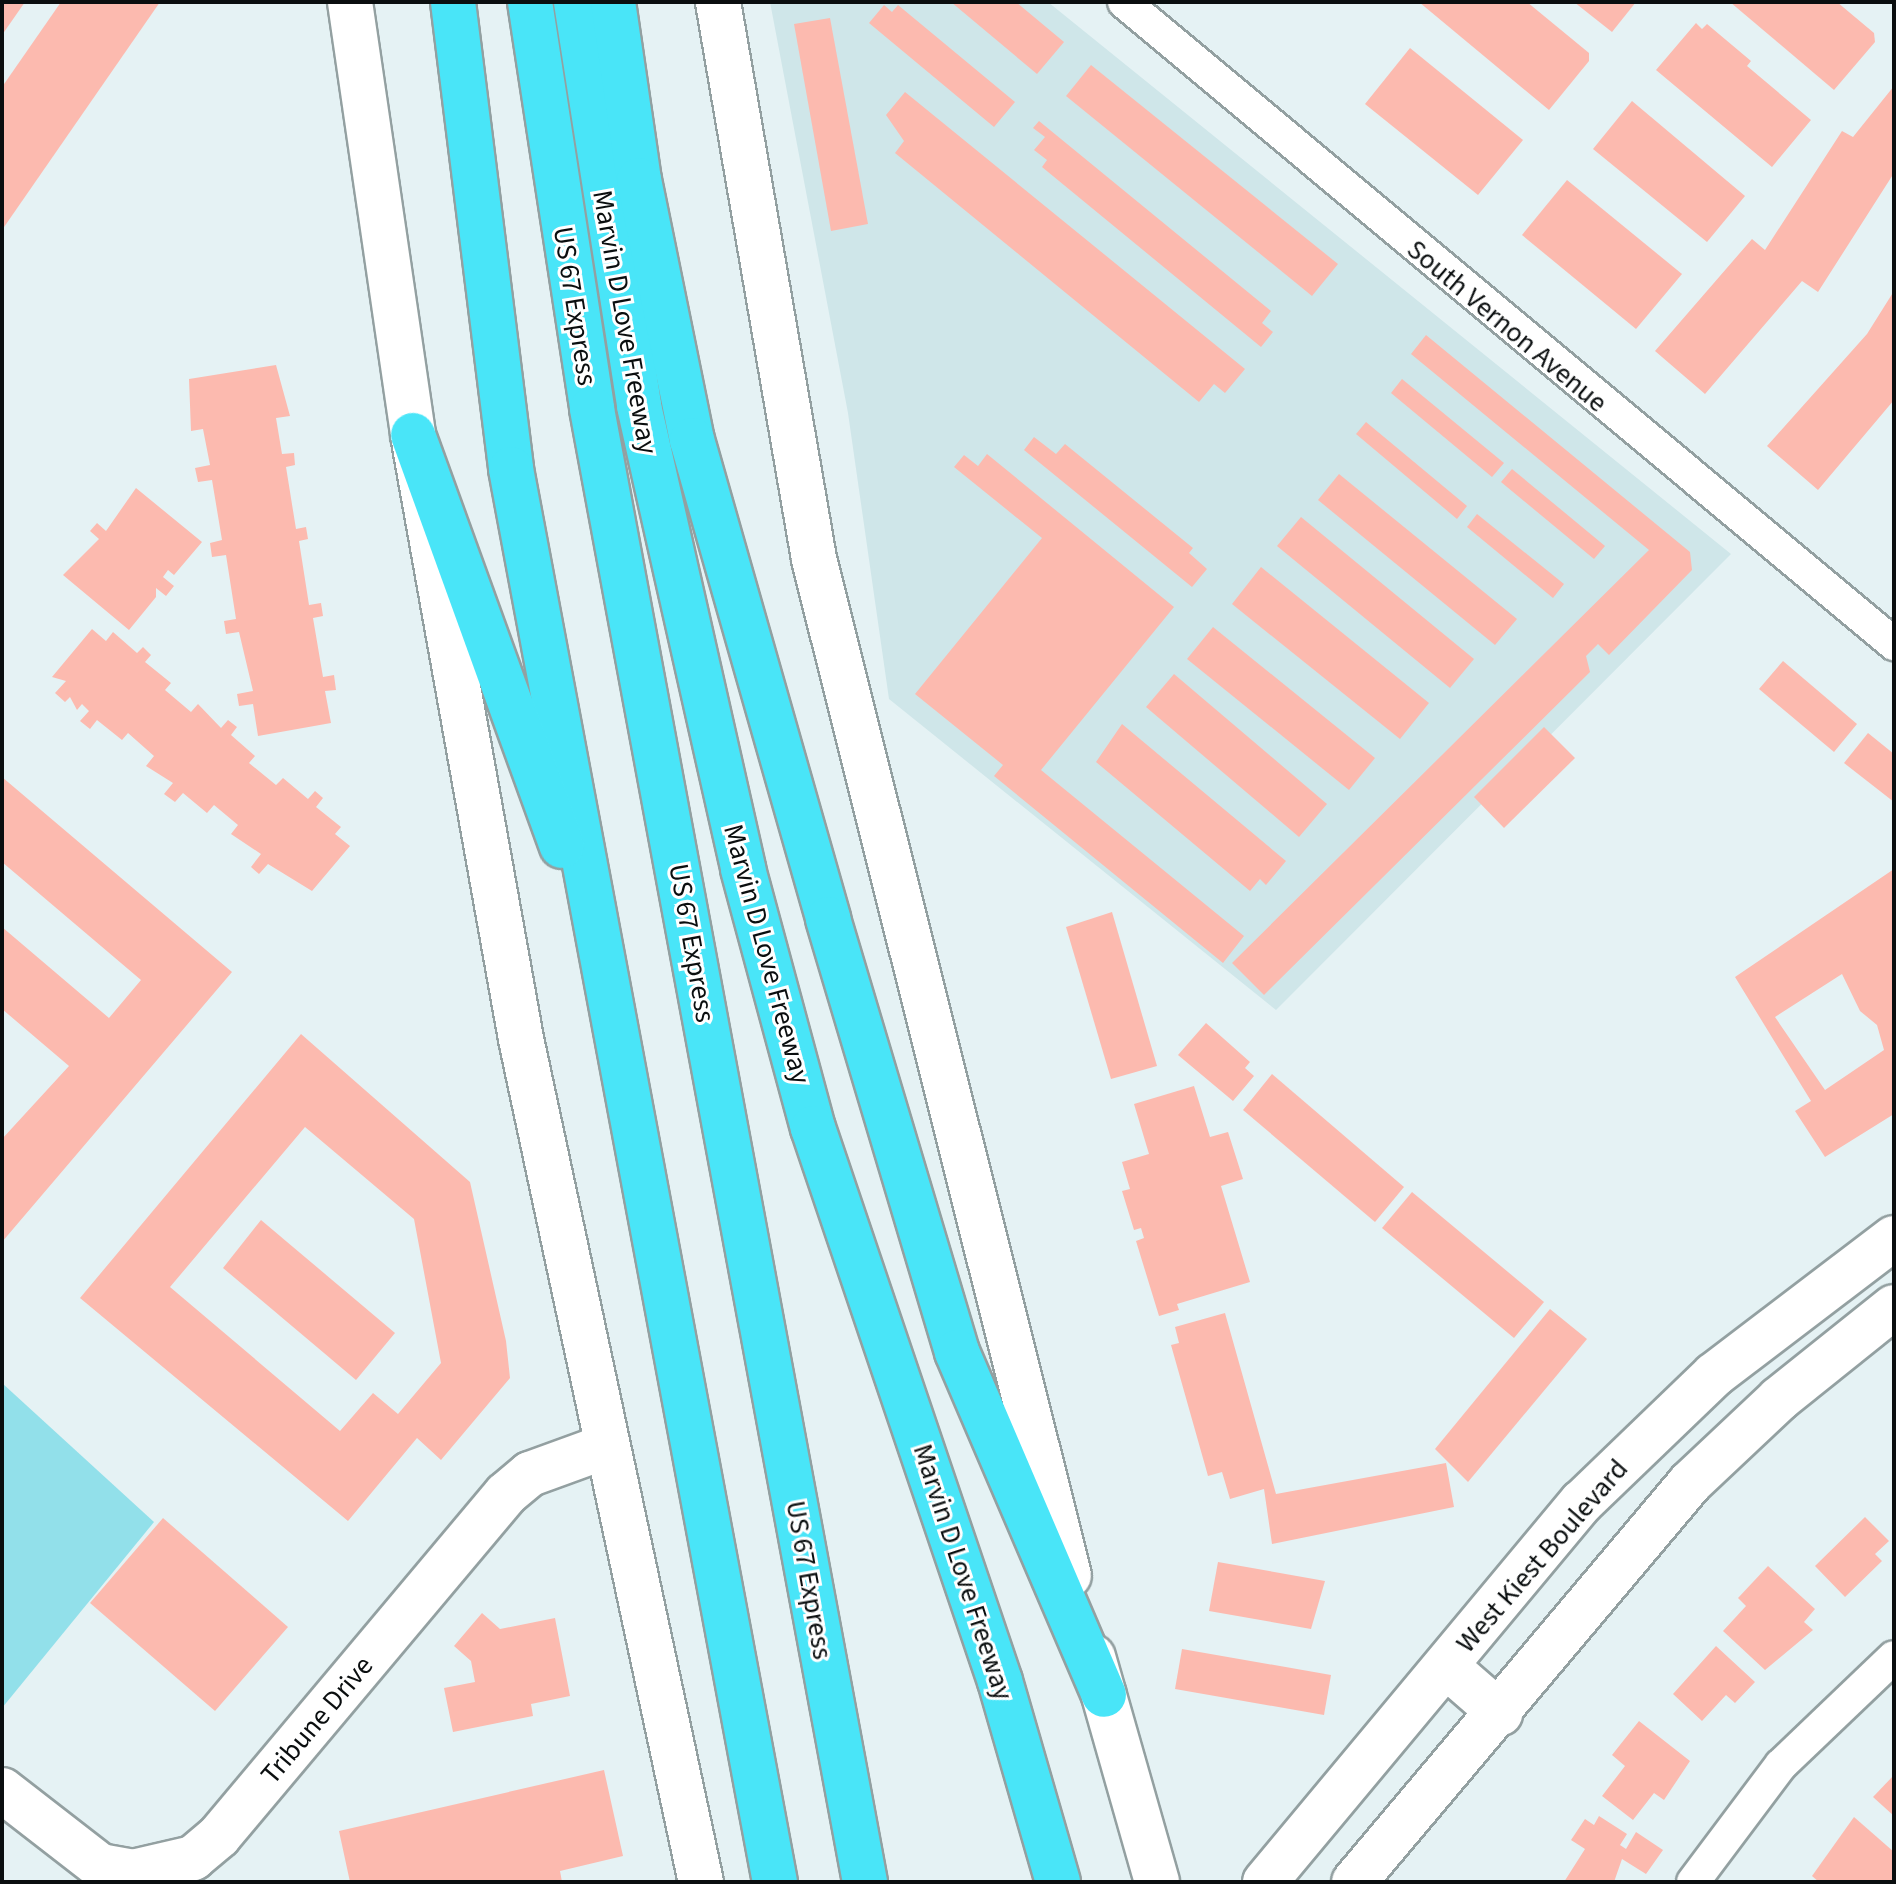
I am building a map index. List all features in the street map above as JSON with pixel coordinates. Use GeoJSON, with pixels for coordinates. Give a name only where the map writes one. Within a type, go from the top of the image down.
{"type":"FeatureCollection","features":[{"type":"Feature","properties":{"kind":"highway"},"geometry":{"type":"LineString","coordinates":[[453,2],[511,469],[608,968],[775,1882]]}},
{"type":"Feature","properties":{"kind":"highway","name":"US 67 Express"},"geometry":{"type":"LineString","coordinates":[[530,2],[592,409],[865,1882]]}},
{"type":"Feature","properties":{"kind":"highway","name":"Marvin D Love Freeway"},"geometry":{"type":"LineString","coordinates":[[576,2],[639,406],[743,869],[813,1128],[990,1651],[1058,1882]]}},
{"type":"Feature","properties":{"kind":"highway"},"geometry":{"type":"LineString","coordinates":[[613,2],[639,180],[692,440],[828,919],[957,1352],[1104,1695]]}},
{"type":"Feature","properties":{"kind":"highway"},"geometry":{"type":"LineString","coordinates":[[413,435],[608,968]]}},
{"type":"Feature","properties":{"kind":"main road"},"geometry":{"type":"LineString","coordinates":[[350,2],[413,435],[521,1039],[604,1447],[701,1882]]}},
{"type":"Feature","properties":{"kind":"main road"},"geometry":{"type":"LineString","coordinates":[[718,2],[814,559],[1042,1483],[1157,1882]]}},
{"type":"Feature","properties":{"kind":"main road","name":"West Kiest Boulevard"},"geometry":{"type":"LineString","coordinates":[[1265,1882],[1582,1502],[1714,1375],[1849,1266],[1894,1238]]}},
{"type":"Feature","properties":{"kind":"main road"},"geometry":{"type":"LineString","coordinates":[[1354,1882],[1500,1713],[1690,1483],[1779,1399],[1890,1309],[1849,1266]]}},
{"type":"Feature","properties":{"kind":"main road","name":"Tribune Drive"},"geometry":{"type":"LineString","coordinates":[[2,1790],[100,1866],[133,1872],[193,1858],[219,1836],[506,1494],[530,1474],[604,1447]]}},
{"type":"Feature","properties":{"kind":"main road"},"geometry":{"type":"LineString","coordinates":[[1446,1666],[1500,1713]]}},
{"type":"Feature","properties":{"kind":"street","name":"South Vernon Avenue"},"geometry":{"type":"LineString","coordinates":[[1124,2],[1894,644]]}},
{"type":"Feature","properties":{"kind":"street"},"geometry":{"type":"LineString","coordinates":[[1693,1882],[1781,1765],[1894,1657]]}},
{"type":"Feature","properties":{"kind":"shaded area"},"geometry":{"type":"Polygon","coordinates":[[[770,2],[1048,2],[1731,554],[1276,1010],[889,699],[848,413],[770,2]]]}},
{"type":"Feature","properties":{"kind":"shaded area"},"geometry":{"type":"Polygon","coordinates":[[[2,1383],[154,1522],[2,1708],[2,1383]]]}},
{"type":"Feature","properties":{"kind":"building"},"geometry":{"type":"Polygon","coordinates":[[[2,2],[25,2],[2,35],[2,2]]]}},
{"type":"Feature","properties":{"kind":"building"},"geometry":{"type":"Polygon","coordinates":[[[61,2],[160,2],[2,230],[2,87],[61,2]]]}},
{"type":"Feature","properties":{"kind":"building"},"geometry":{"type":"Polygon","coordinates":[[[951,2],[1016,2],[1064,42],[1037,74],[951,2]]]}},
{"type":"Feature","properties":{"kind":"building"},"geometry":{"type":"Polygon","coordinates":[[[1419,2],[1527,2],[1589,53],[1589,61],[1549,110],[1419,2]]]}},
{"type":"Feature","properties":{"kind":"building"},"geometry":{"type":"Polygon","coordinates":[[[1574,2],[1636,2],[1612,32],[1574,2]]]}},
{"type":"Feature","properties":{"kind":"building"},"geometry":{"type":"Polygon","coordinates":[[[1730,2],[1837,2],[1874,33],[1875,42],[1834,90],[1730,2]]]}},
{"type":"Feature","properties":{"kind":"building"},"geometry":{"type":"Polygon","coordinates":[[[884,5],[892,12],[898,5],[1015,102],[994,127],[869,23],[884,5]]]}},
{"type":"Feature","properties":{"kind":"building"},"geometry":{"type":"Polygon","coordinates":[[[830,18],[868,224],[831,231],[794,24],[830,18]]]}},
{"type":"Feature","properties":{"kind":"building"},"geometry":{"type":"Polygon","coordinates":[[[1696,23],[1702,29],[1707,24],[1751,61],[1747,66],[1811,120],[1772,167],[1656,70],[1696,23]]]}},
{"type":"Feature","properties":{"kind":"building"},"geometry":{"type":"Polygon","coordinates":[[[1410,48],[1523,140],[1478,195],[1365,104],[1410,48]]]}},
{"type":"Feature","properties":{"kind":"building"},"geometry":{"type":"Polygon","coordinates":[[[1091,65],[1338,264],[1312,296],[1066,96],[1091,65]]]}},
{"type":"Feature","properties":{"kind":"building"},"geometry":{"type":"Polygon","coordinates":[[[1894,86],[1894,173],[1818,292],[1802,281],[1705,394],[1655,351],[1752,239],[1765,250],[1842,131],[1853,137],[1894,86]]]}},
{"type":"Feature","properties":{"kind":"building"},"geometry":{"type":"Polygon","coordinates":[[[905,92],[1245,369],[1225,393],[1214,384],[1199,402],[895,153],[904,141],[886,115],[905,92]]]}},
{"type":"Feature","properties":{"kind":"building"},"geometry":{"type":"Polygon","coordinates":[[[1632,101],[1745,196],[1707,242],[1593,149],[1632,101]]]}},
{"type":"Feature","properties":{"kind":"building"},"geometry":{"type":"Polygon","coordinates":[[[1039,121],[1271,311],[1262,323],[1273,332],[1261,347],[1042,167],[1047,160],[1034,150],[1045,137],[1033,128],[1039,121]]]}},
{"type":"Feature","properties":{"kind":"building"},"geometry":{"type":"Polygon","coordinates":[[[1567,180],[1682,274],[1636,329],[1522,235],[1567,180]]]}},
{"type":"Feature","properties":{"kind":"building"},"geometry":{"type":"Polygon","coordinates":[[[1894,291],[1894,400],[1818,490],[1767,446],[1867,334],[1894,291]]]}},
{"type":"Feature","properties":{"kind":"building"},"geometry":{"type":"Polygon","coordinates":[[[1426,335],[1690,552],[1692,570],[1609,655],[1598,644],[1586,656],[1590,672],[1264,995],[1232,963],[1649,550],[1411,354],[1426,335]]]}},
{"type":"Feature","properties":{"kind":"building"},"geometry":{"type":"Polygon","coordinates":[[[276,365],[290,416],[276,418],[282,454],[294,453],[295,465],[286,467],[296,529],[306,527],[308,539],[299,541],[309,605],[321,603],[323,616],[313,618],[323,677],[334,675],[336,690],[325,691],[331,723],[258,736],[253,704],[239,706],[237,694],[253,691],[239,632],[226,634],[224,621],[236,619],[226,555],[212,557],[210,543],[222,540],[212,480],[198,482],[195,468],[210,465],[203,429],[191,431],[189,379],[276,365]]]}},
{"type":"Feature","properties":{"kind":"building"},"geometry":{"type":"Polygon","coordinates":[[[1402,379],[1504,463],[1492,477],[1391,393],[1402,379]]]}},
{"type":"Feature","properties":{"kind":"building"},"geometry":{"type":"Polygon","coordinates":[[[1366,422],[1467,506],[1457,519],[1356,434],[1366,422]]]}},
{"type":"Feature","properties":{"kind":"building"},"geometry":{"type":"Polygon","coordinates":[[[1034,437],[1056,454],[1065,444],[1193,548],[1189,553],[1207,569],[1192,587],[1024,450],[1034,437]]]}},
{"type":"Feature","properties":{"kind":"building"},"geometry":{"type":"Polygon","coordinates":[[[987,454],[1174,607],[1041,770],[1244,936],[1223,963],[994,776],[1003,765],[915,694],[1042,538],[954,467],[964,455],[978,466],[987,454]]]}},
{"type":"Feature","properties":{"kind":"building"},"geometry":{"type":"Polygon","coordinates":[[[1512,469],[1605,546],[1594,559],[1501,482],[1512,469]]]}},
{"type":"Feature","properties":{"kind":"building"},"geometry":{"type":"Polygon","coordinates":[[[1339,474],[1517,619],[1495,645],[1318,500],[1339,474]]]}},
{"type":"Feature","properties":{"kind":"building"},"geometry":{"type":"Polygon","coordinates":[[[136,488],[202,542],[174,575],[168,570],[163,577],[174,586],[166,596],[156,588],[156,597],[129,630],[63,575],[99,539],[90,531],[97,523],[106,531],[136,488]]]}},
{"type":"Feature","properties":{"kind":"building"},"geometry":{"type":"Polygon","coordinates":[[[1477,514],[1564,584],[1553,598],[1467,527],[1477,514]]]}},
{"type":"Feature","properties":{"kind":"building"},"geometry":{"type":"Polygon","coordinates":[[[1301,517],[1474,659],[1450,688],[1277,546],[1301,517]]]}},
{"type":"Feature","properties":{"kind":"building"},"geometry":{"type":"Polygon","coordinates":[[[1261,567],[1429,703],[1400,739],[1232,604],[1261,567]]]}},
{"type":"Feature","properties":{"kind":"building"},"geometry":{"type":"Polygon","coordinates":[[[1213,627],[1375,758],[1349,790],[1187,659],[1213,627]]]}},
{"type":"Feature","properties":{"kind":"building"},"geometry":{"type":"Polygon","coordinates":[[[92,629],[106,641],[113,632],[137,653],[143,647],[151,655],[145,662],[171,683],[165,690],[191,712],[198,704],[221,728],[228,720],[237,727],[231,735],[255,756],[249,763],[276,785],[283,778],[308,799],[315,791],[323,798],[316,807],[341,827],[335,834],[350,846],[312,891],[268,864],[259,874],[251,867],[261,854],[231,834],[238,825],[214,805],[207,813],[183,793],[175,802],[164,794],[173,783],[146,766],[154,756],[128,733],[122,740],[97,720],[90,729],[80,721],[89,711],[82,704],[77,710],[70,697],[65,702],[55,693],[66,681],[52,677],[92,629]]]}},
{"type":"Feature","properties":{"kind":"building"},"geometry":{"type":"Polygon","coordinates":[[[1783,661],[1857,724],[1834,752],[1759,689],[1783,661]]]}},
{"type":"Feature","properties":{"kind":"building"},"geometry":{"type":"Polygon","coordinates":[[[1174,674],[1327,804],[1299,837],[1146,707],[1174,674]]]}},
{"type":"Feature","properties":{"kind":"building"},"geometry":{"type":"Polygon","coordinates":[[[1122,724],[1286,861],[1266,885],[1260,879],[1250,891],[1096,762],[1122,724]]]}},
{"type":"Feature","properties":{"kind":"building"},"geometry":{"type":"Polygon","coordinates":[[[1544,727],[1575,758],[1504,828],[1474,797],[1544,727]]]}},
{"type":"Feature","properties":{"kind":"building"},"geometry":{"type":"Polygon","coordinates":[[[1868,733],[1894,754],[1894,802],[1844,763],[1868,733]]]}},
{"type":"Feature","properties":{"kind":"building"},"geometry":{"type":"Polygon","coordinates":[[[2,777],[232,972],[2,1242],[2,1139],[69,1066],[2,1009],[2,927],[109,1018],[141,980],[2,862],[2,777]]]}},
{"type":"Feature","properties":{"kind":"building"},"geometry":{"type":"Polygon","coordinates":[[[1894,869],[1894,1114],[1825,1157],[1795,1111],[1811,1101],[1735,977],[1894,869]],[[1842,974],[1775,1017],[1825,1090],[1884,1050],[1877,1025],[1860,1011],[1842,974]]]}},
{"type":"Feature","properties":{"kind":"building"},"geometry":{"type":"Polygon","coordinates":[[[1112,912],[1157,1066],[1111,1079],[1066,927],[1112,912]]]}},
{"type":"Feature","properties":{"kind":"building"},"geometry":{"type":"Polygon","coordinates":[[[1206,1023],[1250,1062],[1245,1068],[1254,1076],[1233,1101],[1178,1055],[1206,1023]]]}},
{"type":"Feature","properties":{"kind":"building"},"geometry":{"type":"Polygon","coordinates":[[[301,1034],[470,1182],[506,1341],[510,1378],[441,1460],[417,1438],[348,1521],[80,1298],[301,1034]],[[305,1127],[170,1287],[340,1431],[373,1393],[398,1414],[441,1363],[414,1219],[305,1127]]]}},
{"type":"Feature","properties":{"kind":"building"},"geometry":{"type":"Polygon","coordinates":[[[1272,1074],[1404,1187],[1375,1222],[1243,1110],[1272,1074]]]}},
{"type":"Feature","properties":{"kind":"building"},"geometry":{"type":"Polygon","coordinates":[[[1194,1086],[1210,1137],[1228,1132],[1243,1179],[1221,1186],[1250,1282],[1177,1304],[1179,1310],[1159,1316],[1136,1241],[1144,1238],[1141,1228],[1134,1230],[1122,1191],[1130,1189],[1122,1162],[1149,1154],[1134,1104],[1194,1086]]]}},
{"type":"Feature","properties":{"kind":"building"},"geometry":{"type":"Polygon","coordinates":[[[1412,1192],[1544,1302],[1514,1338],[1382,1228],[1412,1192]]]}},
{"type":"Feature","properties":{"kind":"building"},"geometry":{"type":"Polygon","coordinates":[[[261,1220],[395,1333],[356,1380],[223,1268],[261,1220]]]}},
{"type":"Feature","properties":{"kind":"building"},"geometry":{"type":"Polygon","coordinates":[[[1550,1309],[1587,1339],[1468,1482],[1435,1449],[1550,1309]]]}},
{"type":"Feature","properties":{"kind":"building"},"geometry":{"type":"Polygon","coordinates":[[[1225,1313],[1276,1494],[1446,1463],[1454,1507],[1272,1544],[1264,1489],[1230,1499],[1222,1472],[1208,1476],[1171,1345],[1179,1343],[1175,1327],[1225,1313]]]}},
{"type":"Feature","properties":{"kind":"building"},"geometry":{"type":"Polygon","coordinates":[[[1865,1517],[1889,1541],[1875,1554],[1882,1561],[1845,1597],[1815,1566],[1865,1517]]]}},
{"type":"Feature","properties":{"kind":"building"},"geometry":{"type":"Polygon","coordinates":[[[163,1518],[288,1627],[215,1711],[90,1603],[163,1518]]]}},
{"type":"Feature","properties":{"kind":"building"},"geometry":{"type":"Polygon","coordinates":[[[1218,1562],[1325,1581],[1311,1629],[1209,1611],[1218,1562]]]}},
{"type":"Feature","properties":{"kind":"building"},"geometry":{"type":"Polygon","coordinates":[[[1768,1566],[1815,1609],[1804,1622],[1813,1630],[1765,1670],[1723,1631],[1746,1606],[1738,1598],[1768,1566]]]}},
{"type":"Feature","properties":{"kind":"building"},"geometry":{"type":"Polygon","coordinates":[[[482,1613],[500,1629],[555,1618],[570,1696],[531,1704],[533,1716],[453,1732],[444,1688],[475,1682],[471,1661],[454,1646],[482,1613]]]}},
{"type":"Feature","properties":{"kind":"building"},"geometry":{"type":"Polygon","coordinates":[[[1716,1646],[1755,1682],[1735,1703],[1726,1695],[1702,1721],[1673,1694],[1716,1646]]]}},
{"type":"Feature","properties":{"kind":"building"},"geometry":{"type":"Polygon","coordinates":[[[1182,1649],[1331,1675],[1324,1715],[1175,1689],[1182,1649]]]}},
{"type":"Feature","properties":{"kind":"building"},"geometry":{"type":"Polygon","coordinates":[[[1639,1721],[1690,1761],[1664,1800],[1654,1793],[1633,1820],[1602,1796],[1625,1766],[1612,1755],[1639,1721]]]}},
{"type":"Feature","properties":{"kind":"building"},"geometry":{"type":"Polygon","coordinates":[[[604,1770],[623,1856],[560,1871],[562,1882],[350,1882],[339,1831],[604,1770]]]}},
{"type":"Feature","properties":{"kind":"building"},"geometry":{"type":"Polygon","coordinates":[[[1894,1775],[1894,1816],[1873,1797],[1894,1775]]]}},
{"type":"Feature","properties":{"kind":"building"},"geometry":{"type":"Polygon","coordinates":[[[1599,1816],[1627,1834],[1620,1845],[1626,1849],[1636,1832],[1663,1850],[1646,1874],[1622,1859],[1614,1882],[1564,1882],[1585,1849],[1571,1840],[1585,1819],[1594,1825],[1599,1816]]]}},
{"type":"Feature","properties":{"kind":"building"},"geometry":{"type":"Polygon","coordinates":[[[1854,1817],[1894,1852],[1894,1882],[1819,1882],[1812,1876],[1854,1817]]]}}]}
